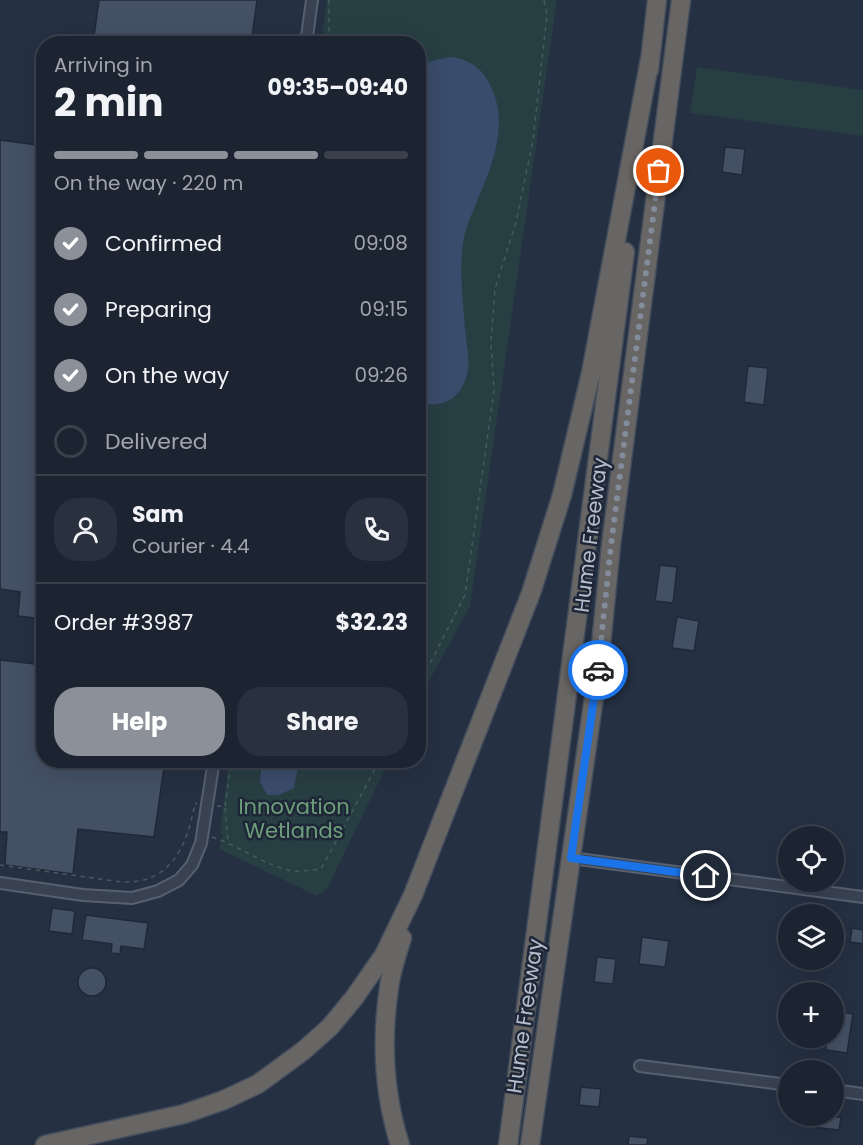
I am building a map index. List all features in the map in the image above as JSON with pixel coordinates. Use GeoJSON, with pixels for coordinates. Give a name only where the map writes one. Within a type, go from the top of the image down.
{"type":"FeatureCollection","features":[{"type":"Feature","properties":{"kind":"highway","name":"Hume Freeway"},"geometry":{"type":"LineString","coordinates":[[508,1145],[657,0]]}},
{"type":"Feature","properties":{"kind":"highway","name":"Hume Freeway"},"geometry":{"type":"LineString","coordinates":[[530,1145],[600,655],[611,545],[681,0]]}},
{"type":"Feature","properties":{"kind":"highway"},"geometry":{"type":"LineString","coordinates":[[45,1145],[207,1107],[258,1084],[319,1038],[354,998],[384,955],[413,895],[531,593],[562,495],[591,373],[650,59]]}},
{"type":"Feature","properties":{"kind":"highway"},"geometry":{"type":"LineString","coordinates":[[400,1145],[390,1108],[386,1076],[385,1029],[391,978],[413,895]]}},
{"type":"Feature","properties":{"kind":"highway"},"geometry":{"type":"LineString","coordinates":[[539,1145],[541,1062]]}},
{"type":"Feature","properties":{"kind":"highway"},"geometry":{"type":"LineString","coordinates":[[57,1145],[103,1132]]}},
{"type":"Feature","properties":{"kind":"street"},"geometry":{"type":"LineString","coordinates":[[307,36],[312,0]]}},
{"type":"Feature","properties":{"kind":"street"},"geometry":{"type":"LineString","coordinates":[[0,883],[83,895],[132,898],[158,891],[179,880],[192,865],[201,843],[213,768]]}},
{"type":"Feature","properties":{"kind":"street"},"geometry":{"type":"LineString","coordinates":[[571,858],[863,897]]}},
{"type":"Feature","properties":{"kind":"street"},"geometry":{"type":"LineString","coordinates":[[640,1066],[778,1084]]}},
{"type":"Feature","properties":{"kind":"street"},"geometry":{"type":"LineString","coordinates":[[844,1091],[863,1094]]}},
{"type":"Feature","properties":{"kind":"path"},"geometry":{"type":"LineString","coordinates":[[329,0],[330,36]]}},
{"type":"Feature","properties":{"kind":"path"},"geometry":{"type":"LineString","coordinates":[[426,672],[465,596],[494,391],[491,342],[495,289],[516,222],[533,140],[547,15],[544,0]]}},
{"type":"Feature","properties":{"kind":"path"},"geometry":{"type":"LineString","coordinates":[[228,842],[225,807],[230,768]]}},
{"type":"Feature","properties":{"kind":"path"},"geometry":{"type":"LineString","coordinates":[[203,834],[228,842],[270,863],[294,871],[321,869],[376,768]]}},
{"type":"Feature","properties":{"kind":"path"},"geometry":{"type":"LineString","coordinates":[[0,865],[122,882],[147,879],[159,873],[180,854],[188,834],[195,804],[205,805]]}},
{"type":"Feature","properties":{"kind":"path"},"geometry":{"type":"LineString","coordinates":[[215,806],[225,807]]}},
{"type":"Feature","properties":{"kind":"green space"},"geometry":{"type":"Polygon","coordinates":[[[327,0],[557,0],[470,606],[426,687],[426,36],[322,36],[327,0]]]}},
{"type":"Feature","properties":{"kind":"green space"},"geometry":{"type":"Polygon","coordinates":[[[697,67],[863,90],[863,136],[690,113],[697,67]]]}},
{"type":"Feature","properties":{"kind":"green space","name":"Innovation Wetlands"},"geometry":{"type":"Polygon","coordinates":[[[228,768],[386,768],[327,889],[317,896],[219,849],[223,834],[220,833],[228,768]]]}},
{"type":"Feature","properties":{"kind":"water"},"geometry":{"type":"Polygon","coordinates":[[[452,57],[477,67],[492,89],[499,118],[492,162],[463,242],[461,275],[468,359],[467,373],[462,387],[449,401],[426,404],[426,64],[452,57]]]}},
{"type":"Feature","properties":{"kind":"water"},"geometry":{"type":"Polygon","coordinates":[[[261,768],[298,768],[294,788],[279,795],[267,795],[260,782],[261,768]]]}},
{"type":"Feature","properties":{"kind":"building"},"geometry":{"type":"Polygon","coordinates":[[[99,0],[257,0],[252,36],[94,36],[99,0]]]}},
{"type":"Feature","properties":{"kind":"building"},"geometry":{"type":"Polygon","coordinates":[[[0,140],[36,145],[36,618],[18,616],[20,592],[0,589],[0,140]]]}},
{"type":"Feature","properties":{"kind":"building"},"geometry":{"type":"Polygon","coordinates":[[[725,147],[745,149],[742,175],[722,172],[725,147]]]}},
{"type":"Feature","properties":{"kind":"building"},"geometry":{"type":"Polygon","coordinates":[[[748,366],[768,368],[764,405],[744,402],[748,366]]]}},
{"type":"Feature","properties":{"kind":"building"},"geometry":{"type":"Polygon","coordinates":[[[660,565],[677,567],[673,603],[655,601],[660,565]]]}},
{"type":"Feature","properties":{"kind":"building"},"geometry":{"type":"Polygon","coordinates":[[[677,617],[699,621],[694,651],[672,648],[677,617]]]}},
{"type":"Feature","properties":{"kind":"building"},"geometry":{"type":"Polygon","coordinates":[[[0,660],[36,664],[36,768],[164,768],[154,837],[78,829],[73,874],[5,865],[7,832],[0,832],[0,660]]]}},
{"type":"Feature","properties":{"kind":"building"},"geometry":{"type":"Polygon","coordinates":[[[52,908],[75,911],[72,934],[49,931],[52,908]]]}},
{"type":"Feature","properties":{"kind":"building"},"geometry":{"type":"Polygon","coordinates":[[[86,915],[148,923],[144,949],[121,946],[120,954],[111,953],[112,944],[82,940],[86,915]]]}},
{"type":"Feature","properties":{"kind":"building"},"geometry":{"type":"Polygon","coordinates":[[[852,928],[863,930],[863,944],[850,942],[852,928]]]}},
{"type":"Feature","properties":{"kind":"building"},"geometry":{"type":"Polygon","coordinates":[[[642,937],[669,941],[665,967],[639,964],[642,937]]]}},
{"type":"Feature","properties":{"kind":"building"},"geometry":{"type":"Polygon","coordinates":[[[597,957],[616,959],[613,984],[594,982],[597,957]]]}},
{"type":"Feature","properties":{"kind":"building"},"geometry":{"type":"Polygon","coordinates":[[[92,968],[102,972],[106,982],[102,992],[92,996],[82,992],[78,982],[82,972],[92,968]]]}},
{"type":"Feature","properties":{"kind":"building"},"geometry":{"type":"Polygon","coordinates":[[[844,1013],[853,1014],[847,1053],[826,1050],[826,1048],[844,1048],[844,1013]]]}},
{"type":"Feature","properties":{"kind":"building"},"geometry":{"type":"Polygon","coordinates":[[[581,1087],[601,1089],[599,1107],[579,1105],[581,1087]]]}},
{"type":"Feature","properties":{"kind":"building"},"geometry":{"type":"Polygon","coordinates":[[[811,1126],[840,1126],[839,1130],[811,1126]]]}},
{"type":"Feature","properties":{"kind":"building"},"geometry":{"type":"Polygon","coordinates":[[[629,1136],[648,1138],[647,1145],[628,1145],[629,1136]]]}},
{"type":"Feature","properties":{"kind":"way so far"},"geometry":{"type":"LineString","coordinates":[[598,670],[611,545],[659,171]]}},
{"type":"Feature","properties":{"kind":"route"},"geometry":{"type":"LineString","coordinates":[[598,670],[571,858],[706,876]]}}]}
